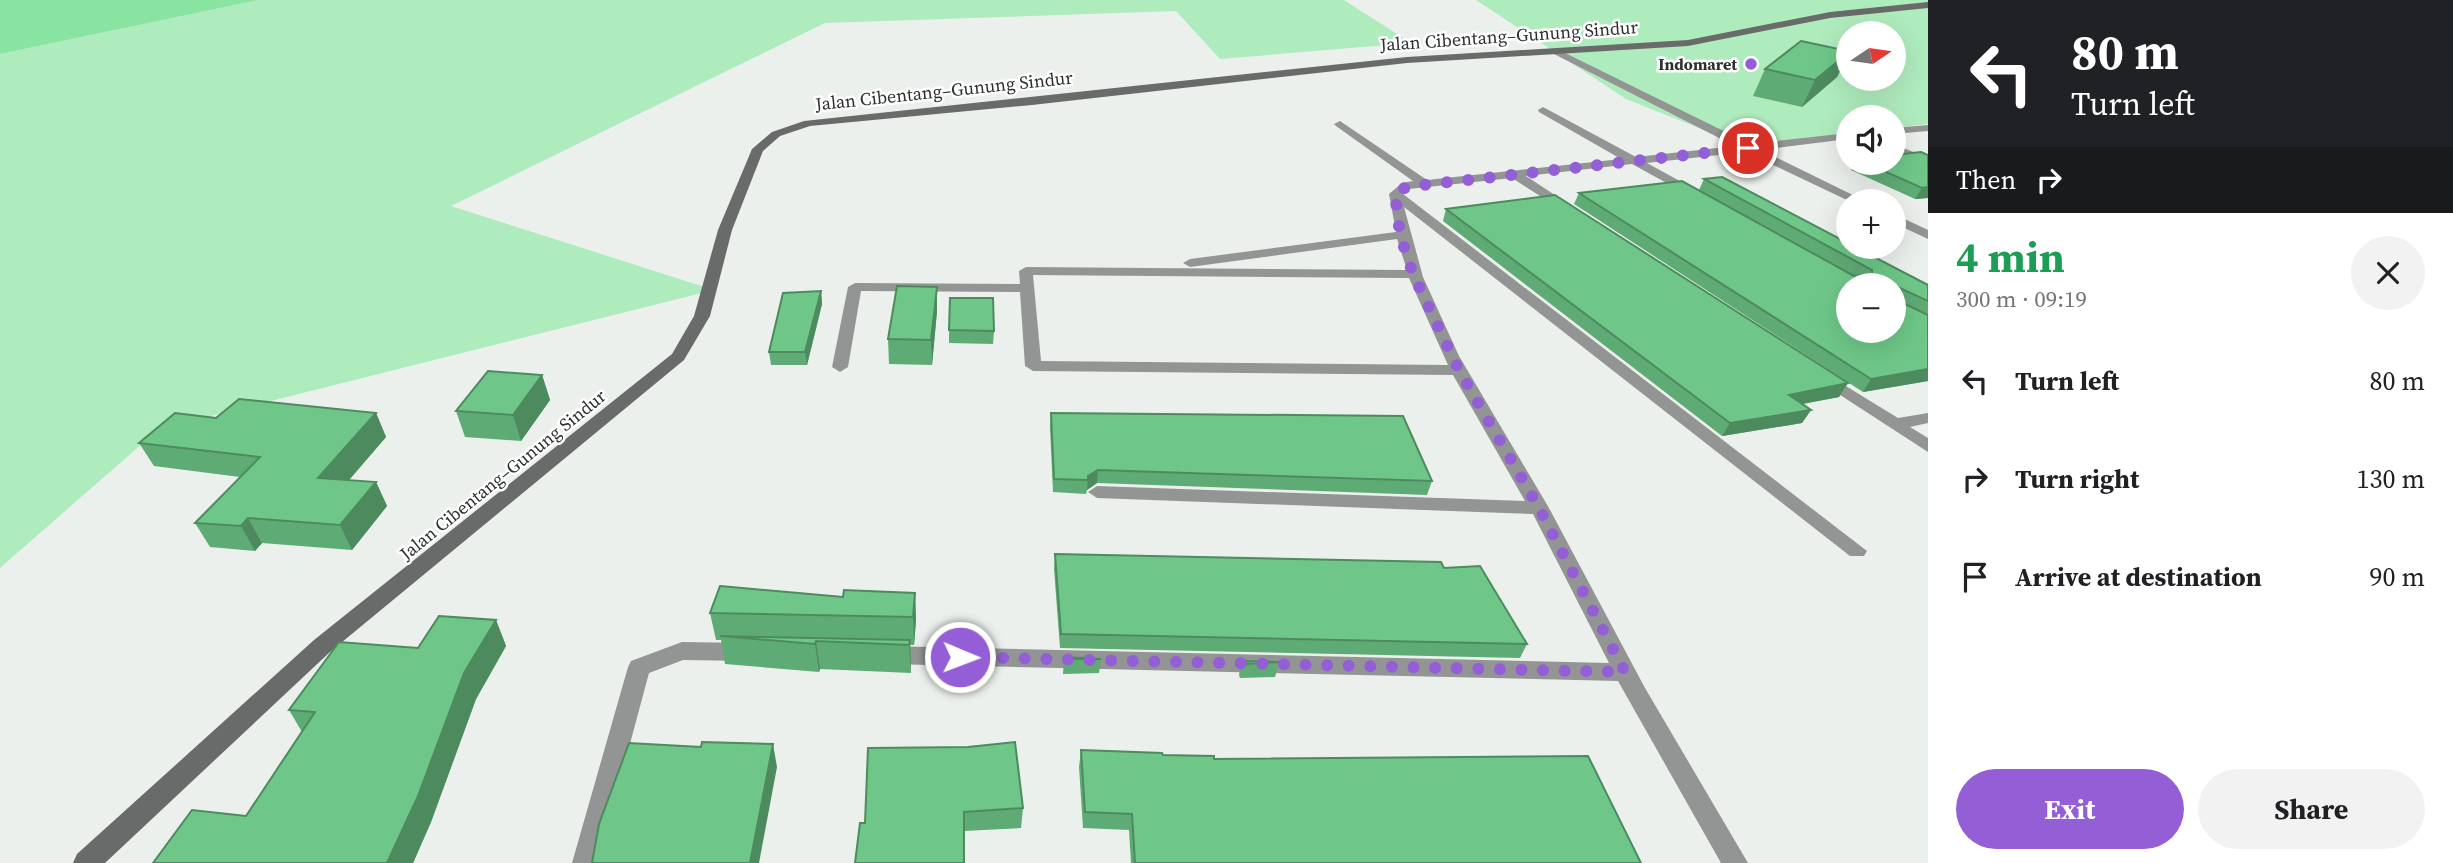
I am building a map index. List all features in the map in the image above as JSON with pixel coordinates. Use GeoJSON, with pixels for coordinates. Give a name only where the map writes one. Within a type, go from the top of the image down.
{"type":"FeatureCollection","features":[{"type":"Feature","properties":{"kind":"street","name":"Jalan Cibentang–Gunung Sindur"},"geometry":{"type":"LineString","coordinates":[[86,863],[322,646],[678,357],[702,316],[725,230],[758,149],[776,134],[808,123],[1032,102],[1406,60],[1688,43],[1818,17],[1928,5]]}},
{"type":"Feature","properties":{"kind":"street"},"geometry":{"type":"LineString","coordinates":[[1557,52],[1836,190]]}},
{"type":"Feature","properties":{"kind":"street"},"geometry":{"type":"LineString","coordinates":[[1543,110],[1704,199]]}},
{"type":"Feature","properties":{"kind":"street"},"geometry":{"type":"LineString","coordinates":[[1340,124],[1425,184]]}},
{"type":"Feature","properties":{"kind":"street"},"geometry":{"type":"LineString","coordinates":[[1906,130],[1928,128]]}},
{"type":"Feature","properties":{"kind":"street"},"geometry":{"type":"LineString","coordinates":[[1395,194],[1406,187],[1425,184],[1836,137]]}},
{"type":"Feature","properties":{"kind":"street"},"geometry":{"type":"LineString","coordinates":[[1906,152],[1928,162]]}},
{"type":"Feature","properties":{"kind":"street"},"geometry":{"type":"LineString","coordinates":[[1513,173],[1582,219]]}},
{"type":"Feature","properties":{"kind":"street"},"geometry":{"type":"LineString","coordinates":[[1395,194],[1400,235],[1413,274],[1459,370],[1539,508],[1625,672],[1735,863]]}},
{"type":"Feature","properties":{"kind":"street"},"geometry":{"type":"LineString","coordinates":[[1395,194],[1857,551]]}},
{"type":"Feature","properties":{"kind":"street"},"geometry":{"type":"LineString","coordinates":[[1906,224],[1928,235]]}},
{"type":"Feature","properties":{"kind":"street"},"geometry":{"type":"LineString","coordinates":[[1124,272],[1400,235]]}},
{"type":"Feature","properties":{"kind":"street"},"geometry":{"type":"LineString","coordinates":[[1413,274],[1026,271],[1033,366],[1459,370]]}},
{"type":"Feature","properties":{"kind":"street"},"geometry":{"type":"LineString","coordinates":[[840,367],[855,287],[1027,288]]}},
{"type":"Feature","properties":{"kind":"street"},"geometry":{"type":"LineString","coordinates":[[1814,371],[1928,446]]}},
{"type":"Feature","properties":{"kind":"street"},"geometry":{"type":"LineString","coordinates":[[1895,424],[1928,418]]}},
{"type":"Feature","properties":{"kind":"street"},"geometry":{"type":"LineString","coordinates":[[1097,492],[1539,508]]}},
{"type":"Feature","properties":{"kind":"street"},"geometry":{"type":"LineString","coordinates":[[585,863],[639,667],[682,651],[766,653]]}},
{"type":"Feature","properties":{"kind":"street"},"geometry":{"type":"LineString","coordinates":[[863,655],[1625,672]]}},
{"type":"Feature","properties":{"kind":"shaded area"},"geometry":{"type":"Polygon","coordinates":[[[0,0],[258,0],[0,54],[0,0]]]}},
{"type":"Feature","properties":{"kind":"shaded area"},"geometry":{"type":"Polygon","coordinates":[[[258,0],[1344,0],[1411,43],[1220,59],[1176,11],[825,23],[451,206],[714,290],[159,429],[0,568],[0,54],[258,0]]]}},
{"type":"Feature","properties":{"kind":"shaded area"},"geometry":{"type":"Polygon","coordinates":[[[1476,0],[1928,0],[1928,124],[1906,127],[1906,105],[1836,105],[1836,134],[1744,146],[1626,99],[1476,0]]]}},
{"type":"Feature","properties":{"kind":"building"},"geometry":{"type":"Polygon","coordinates":[[[1801,41],[1836,48],[1836,63],[1815,80],[1765,69],[1801,41]]]}},
{"type":"Feature","properties":{"kind":"building"},"geometry":{"type":"Polygon","coordinates":[[[1921,152],[1928,155],[1928,187],[1922,188],[1893,175],[1906,175],[1906,154],[1921,152]]]}},
{"type":"Feature","properties":{"kind":"building"},"geometry":{"type":"Polygon","coordinates":[[[1722,177],[1836,237],[1836,250],[1704,179],[1722,177]]]}},
{"type":"Feature","properties":{"kind":"building"},"geometry":{"type":"Polygon","coordinates":[[[1682,181],[1849,273],[1836,273],[1836,343],[1906,343],[1906,304],[1928,315],[1928,369],[1871,379],[1579,193],[1682,181]]]}},
{"type":"Feature","properties":{"kind":"building"},"geometry":{"type":"Polygon","coordinates":[[[1555,195],[1848,383],[1789,395],[1811,410],[1730,423],[1446,209],[1555,195]]]}},
{"type":"Feature","properties":{"kind":"building"},"geometry":{"type":"Polygon","coordinates":[[[1852,259],[1878,259],[1905,273],[1872,273],[1872,270],[1852,259]]]}},
{"type":"Feature","properties":{"kind":"building"},"geometry":{"type":"Polygon","coordinates":[[[1906,274],[1928,285],[1928,301],[1906,291],[1906,274]]]}},
{"type":"Feature","properties":{"kind":"building"},"geometry":{"type":"Polygon","coordinates":[[[897,286],[937,287],[931,340],[888,339],[897,286]]]}},
{"type":"Feature","properties":{"kind":"building"},"geometry":{"type":"Polygon","coordinates":[[[821,291],[805,352],[769,352],[783,293],[821,291]]]}},
{"type":"Feature","properties":{"kind":"building"},"geometry":{"type":"Polygon","coordinates":[[[950,298],[993,298],[994,331],[949,330],[950,298]]]}},
{"type":"Feature","properties":{"kind":"building"},"geometry":{"type":"Polygon","coordinates":[[[488,371],[542,375],[513,415],[456,411],[488,371]]]}},
{"type":"Feature","properties":{"kind":"building"},"geometry":{"type":"Polygon","coordinates":[[[239,399],[376,413],[318,478],[376,482],[340,525],[248,518],[241,526],[195,523],[260,457],[139,443],[175,413],[216,418],[239,399]]]}},
{"type":"Feature","properties":{"kind":"building"},"geometry":{"type":"Polygon","coordinates":[[[1051,413],[1403,416],[1432,481],[1098,470],[1088,476],[1088,480],[1054,479],[1051,413]]]}},
{"type":"Feature","properties":{"kind":"building"},"geometry":{"type":"Polygon","coordinates":[[[1055,554],[1441,562],[1444,568],[1480,566],[1527,644],[1061,634],[1055,554]]]}},
{"type":"Feature","properties":{"kind":"building"},"geometry":{"type":"Polygon","coordinates":[[[720,586],[843,597],[844,590],[915,593],[913,617],[710,613],[720,586]]]}},
{"type":"Feature","properties":{"kind":"building"},"geometry":{"type":"Polygon","coordinates":[[[439,616],[496,620],[464,673],[418,796],[387,863],[153,863],[192,810],[246,816],[315,712],[289,710],[339,642],[418,648],[439,616]]]}},
{"type":"Feature","properties":{"kind":"building"},"geometry":{"type":"Polygon","coordinates":[[[720,636],[910,640],[909,645],[816,641],[815,644],[720,636]]]}},
{"type":"Feature","properties":{"kind":"building"},"geometry":{"type":"Polygon","coordinates":[[[1064,657],[1101,659],[1065,659],[1064,657]]]}},
{"type":"Feature","properties":{"kind":"building"},"geometry":{"type":"Polygon","coordinates":[[[1242,661],[1279,662],[1243,664],[1242,661]]]}},
{"type":"Feature","properties":{"kind":"building"},"geometry":{"type":"Polygon","coordinates":[[[702,742],[773,744],[750,863],[592,863],[599,824],[629,743],[701,747],[702,742]]]}},
{"type":"Feature","properties":{"kind":"building"},"geometry":{"type":"Polygon","coordinates":[[[1015,742],[1023,808],[964,812],[964,863],[855,863],[860,823],[865,823],[868,748],[968,747],[1015,742]]]}},
{"type":"Feature","properties":{"kind":"building"},"geometry":{"type":"Polygon","coordinates":[[[1081,750],[1214,756],[1214,759],[1588,756],[1641,863],[1135,863],[1132,814],[1085,812],[1081,750]]]}},
{"type":"Feature","properties":{"kind":"place","name":"Indomaret"},"geometry":{"type":"Point","coordinates":[1751,64]}},
{"type":"Feature","properties":{"kind":"route"},"geometry":{"type":"LineString","coordinates":[[960,657],[1625,672],[1539,508],[1459,370],[1413,274],[1400,235],[1395,194],[1406,187],[1748,148]]}}]}
